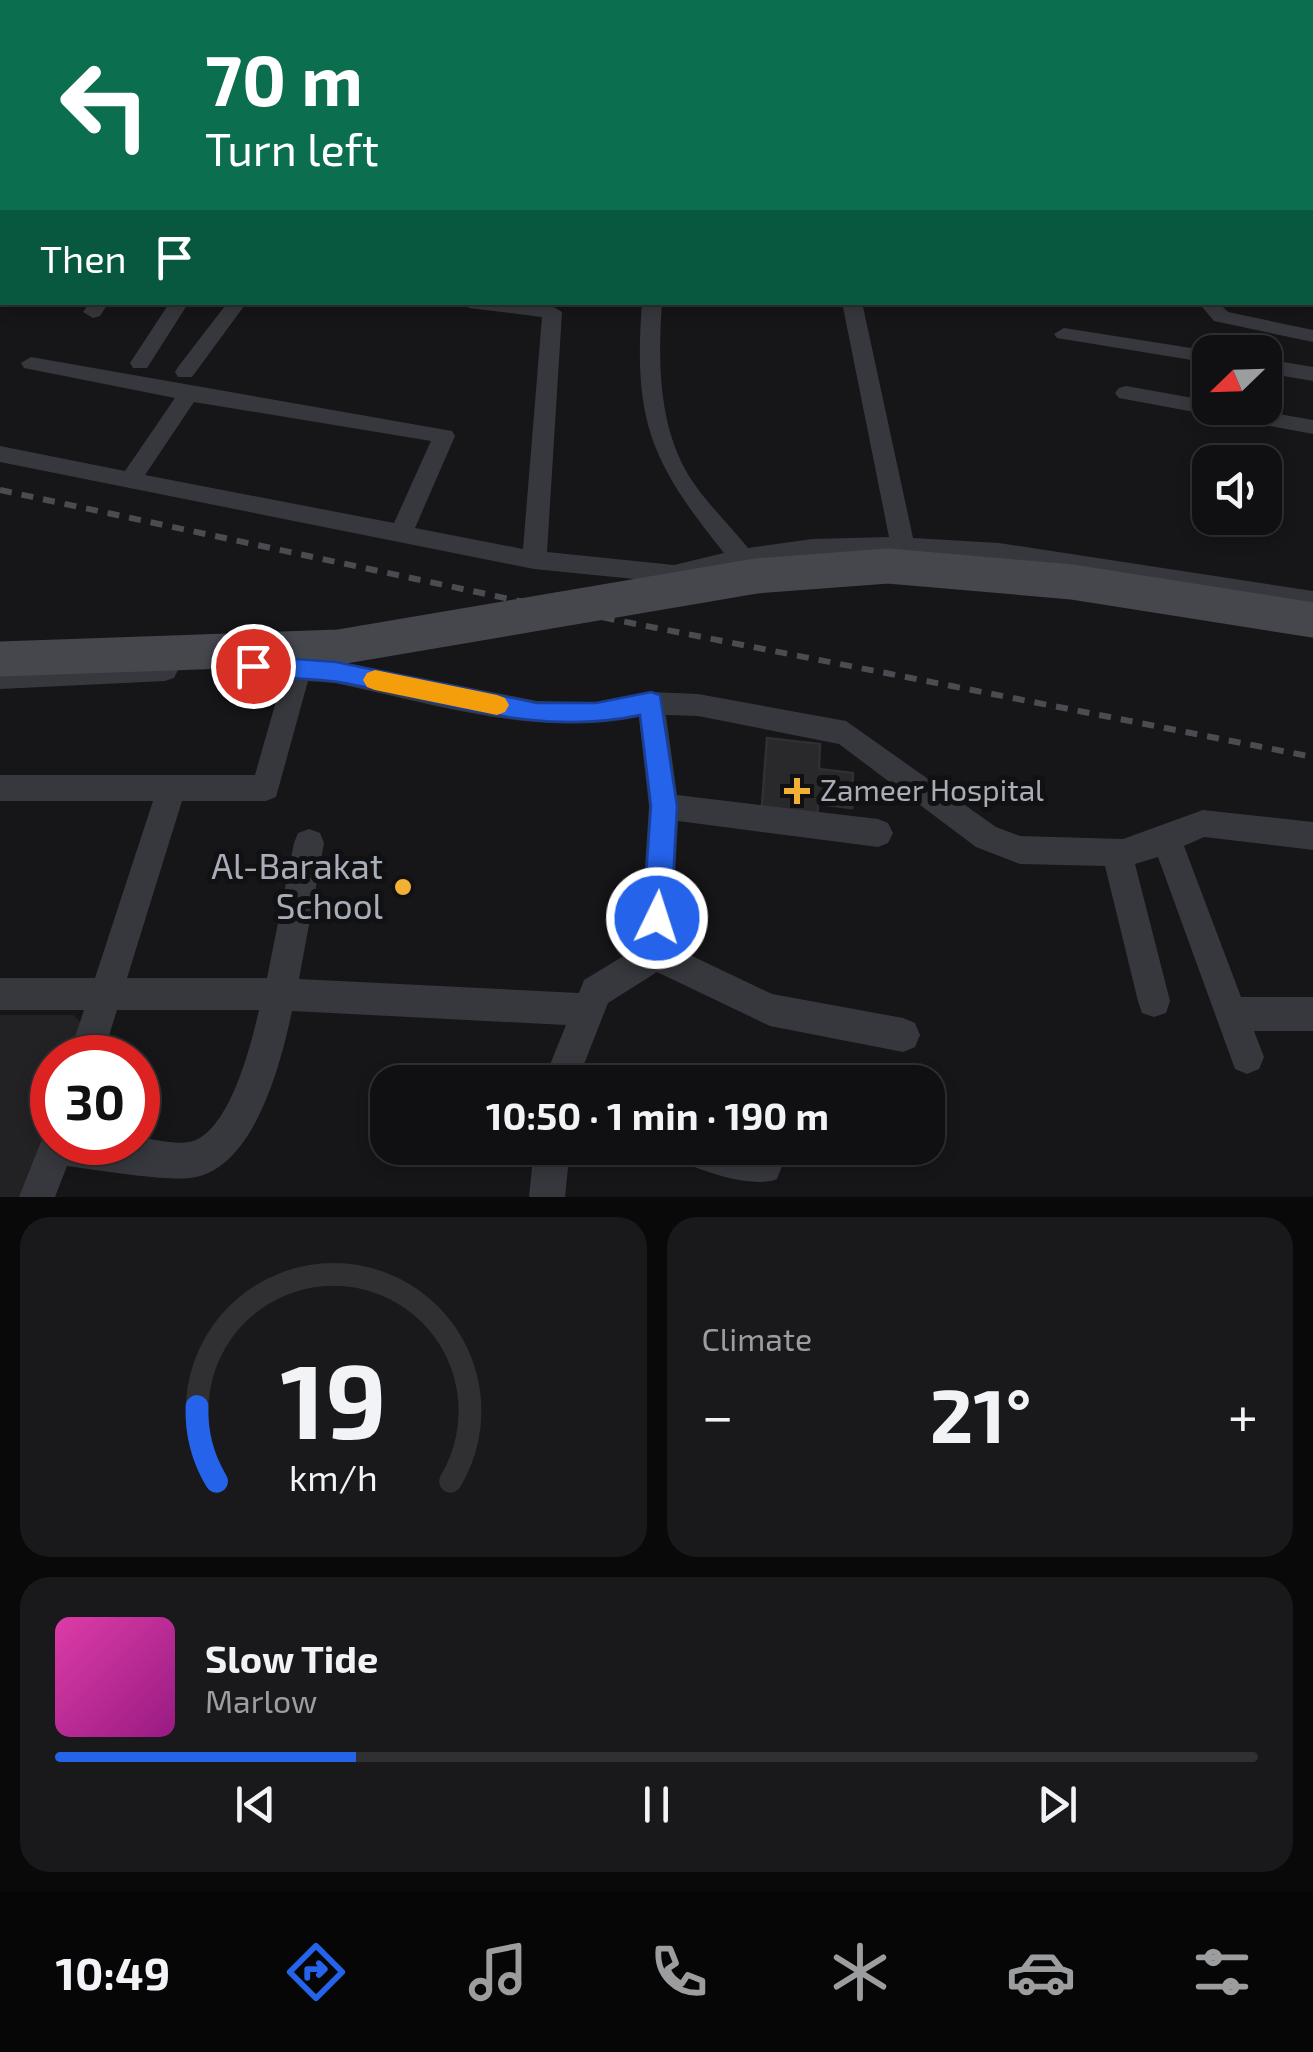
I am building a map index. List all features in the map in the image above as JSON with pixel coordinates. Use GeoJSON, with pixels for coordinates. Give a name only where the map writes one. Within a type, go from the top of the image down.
{"type":"FeatureCollection","features":[{"type":"Feature","properties":{"kind":"main road"},"geometry":{"type":"LineString","coordinates":[[0,659],[339,647],[756,576],[888,566],[1072,582],[1313,620]]}},
{"type":"Feature","properties":{"kind":"street"},"geometry":{"type":"LineString","coordinates":[[140,363],[178,305]]}},
{"type":"Feature","properties":{"kind":"street"},"geometry":{"type":"LineString","coordinates":[[130,480],[236,305]]}},
{"type":"Feature","properties":{"kind":"street"},"geometry":{"type":"LineString","coordinates":[[494,305],[552,312],[534,560]]}},
{"type":"Feature","properties":{"kind":"street"},"geometry":{"type":"LineString","coordinates":[[652,305],[654,408],[666,453],[681,481],[742,558]]}},
{"type":"Feature","properties":{"kind":"street"},"geometry":{"type":"LineString","coordinates":[[853,305],[903,546]]}},
{"type":"Feature","properties":{"kind":"street"},"geometry":{"type":"LineString","coordinates":[[1210,305],[1221,317],[1313,336]]}},
{"type":"Feature","properties":{"kind":"street"},"geometry":{"type":"LineString","coordinates":[[1064,334],[1192,355]]}},
{"type":"Feature","properties":{"kind":"street"},"geometry":{"type":"LineString","coordinates":[[31,362],[187,383],[444,436],[401,534]]}},
{"type":"Feature","properties":{"kind":"street"},"geometry":{"type":"LineString","coordinates":[[1282,369],[1313,374]]}},
{"type":"Feature","properties":{"kind":"street"},"geometry":{"type":"LineString","coordinates":[[1126,393],[1313,427]]}},
{"type":"Feature","properties":{"kind":"street"},"geometry":{"type":"LineString","coordinates":[[0,454],[534,560],[674,574],[742,558],[812,548],[903,546],[999,552],[1313,601]]}},
{"type":"Feature","properties":{"kind":"street"},"geometry":{"type":"LineString","coordinates":[[0,678],[253,666],[336,672],[537,713],[596,714],[651,702],[698,706],[846,733],[986,838],[1020,850],[1117,852],[1166,840],[1204,823],[1313,836]]}},
{"type":"Feature","properties":{"kind":"street"},"geometry":{"type":"LineString","coordinates":[[0,788],[266,788],[298,669]]}},
{"type":"Feature","properties":{"kind":"street"},"geometry":{"type":"LineString","coordinates":[[651,702],[664,806],[655,955]]}},
{"type":"Feature","properties":{"kind":"street"},"geometry":{"type":"LineString","coordinates":[[92,1035],[172,788]]}},
{"type":"Feature","properties":{"kind":"street"},"geometry":{"type":"LineString","coordinates":[[664,806],[878,834]]}},
{"type":"Feature","properties":{"kind":"street"},"geometry":{"type":"LineString","coordinates":[[1166,840],[1246,1057]]}},
{"type":"Feature","properties":{"kind":"street"},"geometry":{"type":"LineString","coordinates":[[160,1156],[196,1160],[223,1148],[242,1118],[256,1083],[278,994],[309,843]]}},
{"type":"Feature","properties":{"kind":"street"},"geometry":{"type":"LineString","coordinates":[[1117,852],[1154,1001]]}},
{"type":"Feature","properties":{"kind":"street"},"geometry":{"type":"LineString","coordinates":[[567,1065],[596,992],[655,955]]}},
{"type":"Feature","properties":{"kind":"street"},"geometry":{"type":"LineString","coordinates":[[655,955],[770,1010],[903,1035]]}},
{"type":"Feature","properties":{"kind":"street"},"geometry":{"type":"LineString","coordinates":[[0,994],[278,994],[588,1010]]}},
{"type":"Feature","properties":{"kind":"street"},"geometry":{"type":"LineString","coordinates":[[1230,1014],[1313,1014]]}},
{"type":"Feature","properties":{"kind":"street"},"geometry":{"type":"LineString","coordinates":[[38,1197],[50,1165]]}},
{"type":"Feature","properties":{"kind":"street"},"geometry":{"type":"LineString","coordinates":[[547,1197],[550,1165]]}},
{"type":"Feature","properties":{"kind":"street"},"geometry":{"type":"LineString","coordinates":[[760,1165],[764,1166]]}},
{"type":"Feature","properties":{"kind":"shaded area"},"geometry":{"type":"Polygon","coordinates":[[[0,1015],[73,1015],[92,1035],[30,1035],[30,1165],[42,1165],[30,1197],[0,1197],[0,1015]]]}},
{"type":"Feature","properties":{"kind":"building"},"geometry":{"type":"Polygon","coordinates":[[[767,738],[820,744],[819,769],[853,773],[852,808],[818,804],[817,825],[761,818],[767,738]]]}},
{"type":"Feature","properties":{"kind":"railway"},"geometry":{"type":"LineString","coordinates":[[0,490],[514,600],[1313,757]]}},
{"type":"Feature","properties":{"kind":"slow traffic"},"geometry":{"type":"LineString","coordinates":[[375,680],[497,705]]}},
{"type":"Feature","properties":{"kind":"place","name":"Zameer Hospital"},"geometry":{"type":"Point","coordinates":[797,791]}},
{"type":"Feature","properties":{"kind":"place","name":"Al-Barakat School"},"geometry":{"type":"Point","coordinates":[403,887]}},
{"type":"Feature","properties":{"kind":"route"},"geometry":{"type":"LineString","coordinates":[[253,666],[336,672],[537,713],[596,714],[651,702],[664,806],[657,918]]}}]}
